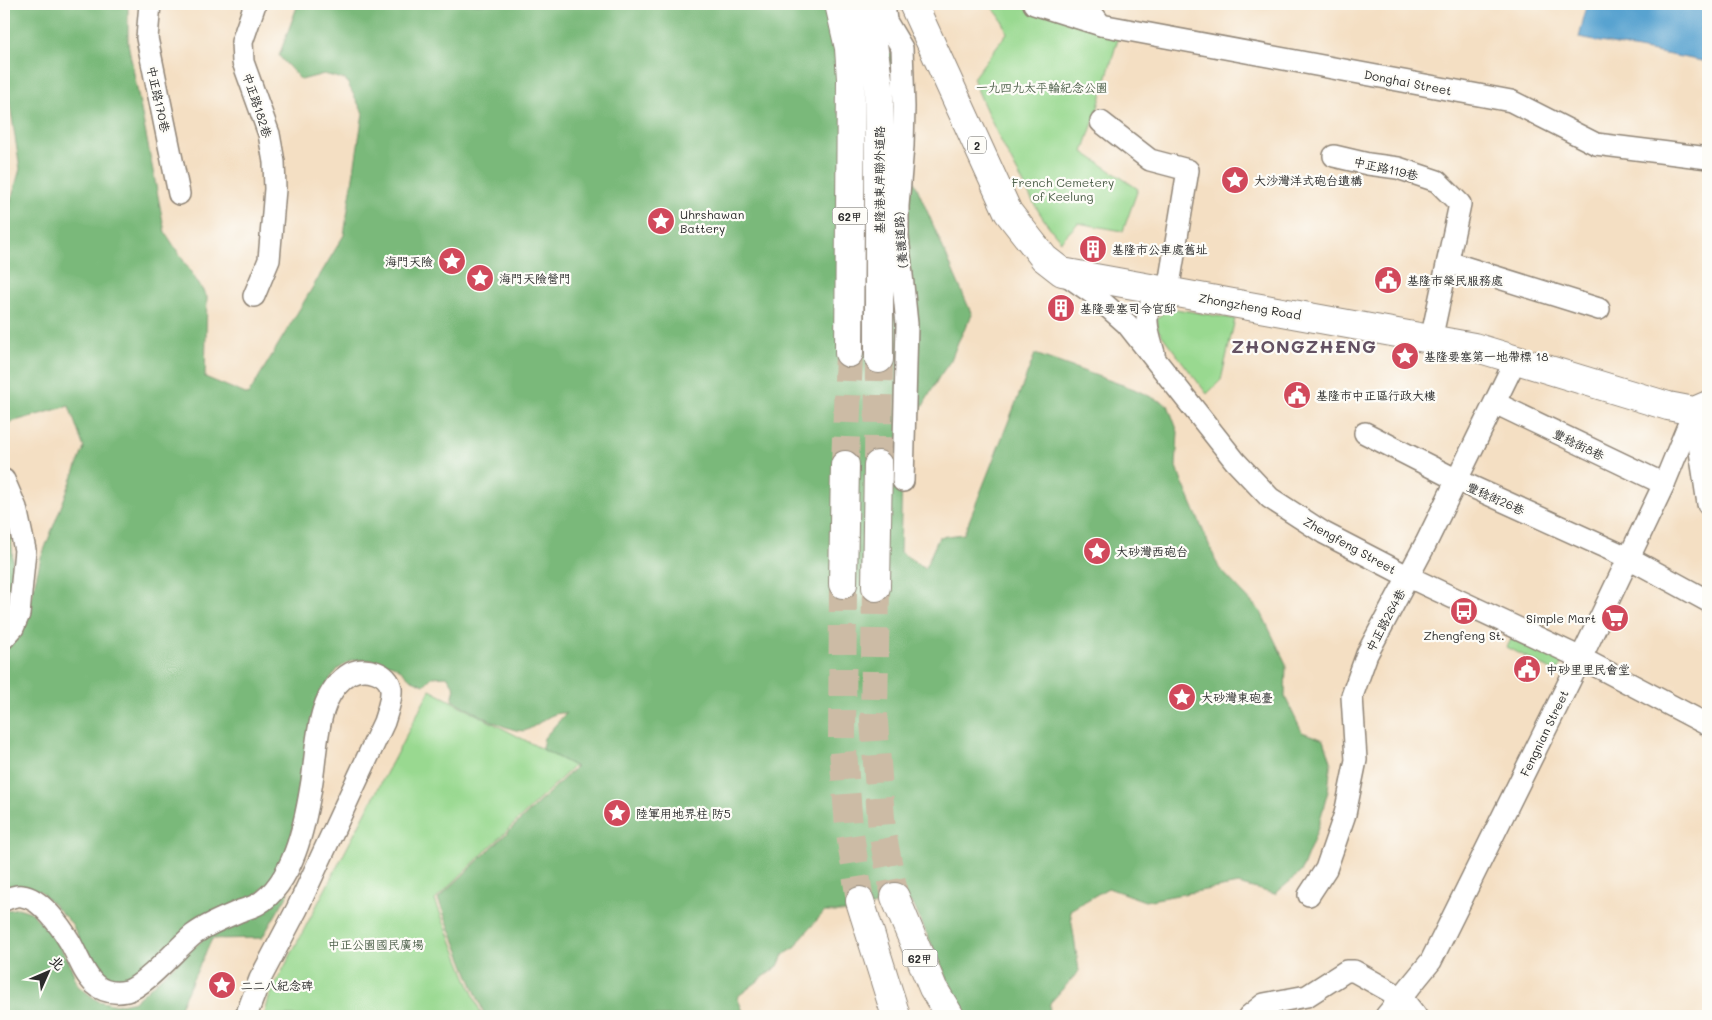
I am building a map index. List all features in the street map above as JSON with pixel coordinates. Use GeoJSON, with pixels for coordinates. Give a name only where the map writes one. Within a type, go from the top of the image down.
{"type":"FeatureCollection","features":[{"type":"Feature","properties":{"kind":"main road","name":"62甲"},"geometry":{"type":"LineString","coordinates":[[839,4],[849,48],[851,79],[849,354]]}},
{"type":"Feature","properties":{"kind":"main road","name":"基隆港東岸聯外道路"},"geometry":{"type":"LineString","coordinates":[[863,4],[872,37],[878,86],[879,359]]}},
{"type":"Feature","properties":{"kind":"main road","name":"Zhongzheng Road"},"geometry":{"type":"LineString","coordinates":[[912,4],[1008,212],[1044,258],[1062,272],[1481,349],[1659,403],[1701,408]]}},
{"type":"Feature","properties":{"kind":"main road"},"geometry":{"type":"LineString","coordinates":[[843,584],[845,465]]}},
{"type":"Feature","properties":{"kind":"main road"},"geometry":{"type":"LineString","coordinates":[[876,587],[878,465]]}},
{"type":"Feature","properties":{"kind":"main road","name":"62甲"},"geometry":{"type":"LineString","coordinates":[[896,896],[933,988],[950,1016]]}},
{"type":"Feature","properties":{"kind":"main road"},"geometry":{"type":"LineString","coordinates":[[860,901],[896,1016]]}},
{"type":"Feature","properties":{"kind":"street","name":"中正路170巷"},"geometry":{"type":"LineString","coordinates":[[150,4],[147,38],[179,194]]}},
{"type":"Feature","properties":{"kind":"street","name":"中正路182巷"},"geometry":{"type":"LineString","coordinates":[[254,296],[269,260],[275,189],[274,162],[269,134],[243,62],[242,42],[255,4]]}},
{"type":"Feature","properties":{"kind":"street","name":"(養護道路)"},"geometry":{"type":"LineString","coordinates":[[884,4],[886,21],[902,48],[904,88],[903,146],[898,206],[898,236],[907,324],[903,481]]}},
{"type":"Feature","properties":{"kind":"street"},"geometry":{"type":"LineString","coordinates":[[1085,4],[1101,25]]}},
{"type":"Feature","properties":{"kind":"street","name":"Donghai Street"},"geometry":{"type":"LineString","coordinates":[[1042,5],[1101,25],[1511,101],[1596,144],[1708,158]]}},
{"type":"Feature","properties":{"kind":"street"},"geometry":{"type":"LineString","coordinates":[[1101,122],[1150,160],[1188,170],[1168,291],[1154,298],[1147,312],[1146,327],[1156,360]]}},
{"type":"Feature","properties":{"kind":"street","name":"中正路119巷"},"geometry":{"type":"LineString","coordinates":[[1334,156],[1368,164],[1398,168],[1437,181],[1460,204],[1432,340]]}},
{"type":"Feature","properties":{"kind":"street"},"geometry":{"type":"LineString","coordinates":[[1448,262],[1599,309]]}},
{"type":"Feature","properties":{"kind":"street","name":"Zhengfeng Street"},"geometry":{"type":"LineString","coordinates":[[1062,272],[1092,293],[1128,324],[1197,415],[1235,461],[1270,498],[1324,533],[1409,577],[1581,658],[1708,725]]}},
{"type":"Feature","properties":{"kind":"street","name":"中正路264巷"},"geometry":{"type":"LineString","coordinates":[[1309,895],[1326,869],[1346,814],[1356,760],[1352,696],[1367,654],[1409,577],[1516,359]]}},
{"type":"Feature","properties":{"kind":"street","name":"豐稔街8巷"},"geometry":{"type":"LineString","coordinates":[[1495,403],[1664,484]]}},
{"type":"Feature","properties":{"kind":"street"},"geometry":{"type":"LineString","coordinates":[[1701,408],[1708,504]]}},
{"type":"Feature","properties":{"kind":"street","name":"Fengnian Street"},"geometry":{"type":"LineString","coordinates":[[1386,1016],[1431,961],[1581,658],[1701,408]]}},
{"type":"Feature","properties":{"kind":"street","name":"豐稔街26巷"},"geometry":{"type":"LineString","coordinates":[[1366,434],[1457,480],[1629,558],[1708,601]]}},
{"type":"Feature","properties":{"kind":"street"},"geometry":{"type":"LineString","coordinates":[[4,480],[16,508],[25,550],[18,614],[13,628],[4,638]]}},
{"type":"Feature","properties":{"kind":"street"},"geometry":{"type":"LineString","coordinates":[[4,900],[21,896],[38,904],[64,932],[85,974],[92,983],[102,990],[117,992],[129,990],[141,983],[194,935],[213,923],[258,904],[274,890],[286,875],[295,852],[312,786],[316,743],[330,694],[344,678],[353,672],[370,670],[378,674],[389,684],[391,690],[390,706],[297,909],[260,979],[246,1016]]}},
{"type":"Feature","properties":{"kind":"street"},"geometry":{"type":"LineString","coordinates":[[1249,1016],[1264,1004],[1307,996],[1346,971],[1354,971],[1402,998],[1416,1016]]}},
{"type":"Feature","properties":{"kind":"green space"},"geometry":{"type":"Polygon","coordinates":[[[4,4],[128,4],[128,43],[165,232],[207,297],[205,377],[248,395],[344,235],[363,113],[346,80],[324,74],[301,80],[279,56],[298,4],[850,4],[862,14],[911,80],[886,116],[972,315],[951,360],[939,377],[903,442],[900,552],[925,568],[939,537],[964,534],[1035,354],[1134,389],[1168,405],[1178,432],[1176,467],[1219,568],[1261,612],[1286,664],[1285,697],[1302,732],[1324,740],[1331,761],[1328,791],[1317,831],[1301,872],[1275,894],[1238,884],[1145,901],[1108,888],[1070,910],[1079,971],[1050,1003],[1049,1016],[968,1016],[951,986],[913,904],[901,897],[853,912],[824,912],[801,938],[795,948],[783,955],[778,966],[737,997],[745,1016],[485,1016],[438,899],[576,767],[542,749],[544,738],[566,713],[550,716],[527,730],[512,729],[452,700],[455,688],[447,676],[432,677],[424,685],[410,679],[393,665],[371,660],[352,660],[338,669],[328,682],[288,849],[278,873],[255,897],[191,924],[131,977],[118,981],[102,977],[92,966],[72,924],[40,891],[19,886],[4,892],[4,649],[22,634],[41,558],[84,448],[69,406],[4,424],[4,225],[20,169],[4,65],[4,4]]]}},
{"type":"Feature","properties":{"kind":"green space","name":"一九四九太平輪紀念公園"},"geometry":{"type":"Polygon","coordinates":[[[987,4],[1018,4],[1119,35],[1083,152],[1138,189],[1123,231],[1078,223],[1061,241],[1039,212],[995,129],[973,78],[1007,33],[1000,17],[987,4]]]}},
{"type":"Feature","properties":{"kind":"green space"},"geometry":{"type":"Polygon","coordinates":[[[1170,308],[1235,319],[1221,380],[1207,394],[1158,330],[1157,318],[1170,308]]]}},
{"type":"Feature","properties":{"kind":"green space"},"geometry":{"type":"Polygon","coordinates":[[[4,512],[8,523],[13,560],[11,586],[4,608],[4,512]]]}},
{"type":"Feature","properties":{"kind":"green space"},"geometry":{"type":"Polygon","coordinates":[[[1514,634],[1563,660],[1557,673],[1507,647],[1514,634]]]}},
{"type":"Feature","properties":{"kind":"green space","name":"中正公園國民廣場"},"geometry":{"type":"Polygon","coordinates":[[[430,690],[574,766],[435,900],[482,1016],[264,1016],[269,998],[277,981],[430,690]]]}},
{"type":"Feature","properties":{"kind":"green space"},"geometry":{"type":"Polygon","coordinates":[[[281,891],[289,892],[262,938],[212,939],[179,1009],[184,1016],[4,1016],[4,911],[18,908],[31,912],[51,934],[68,959],[78,986],[98,1001],[116,1005],[135,1001],[210,933],[281,891]]]}},
{"type":"Feature","properties":{"kind":"water"},"geometry":{"type":"Polygon","coordinates":[[[1587,4],[1708,4],[1708,62],[1579,38],[1587,4]]]}},
{"type":"Feature","properties":{"kind":"tunnel"},"geometry":{"type":"LineString","coordinates":[[845,465],[849,353]]}},
{"type":"Feature","properties":{"kind":"tunnel"},"geometry":{"type":"LineString","coordinates":[[878,465],[879,359]]}},
{"type":"Feature","properties":{"kind":"tunnel"},"geometry":{"type":"LineString","coordinates":[[843,584],[842,738],[849,827],[860,901]]}},
{"type":"Feature","properties":{"kind":"tunnel"},"geometry":{"type":"LineString","coordinates":[[876,587],[874,721],[882,832],[895,897]]}},
{"type":"Feature","properties":{"kind":"place","name":"大沙灣洋式砲台遺構"},"geometry":{"type":"Point","coordinates":[1235,180]}},
{"type":"Feature","properties":{"kind":"place","name":"Uhrshawan Battery"},"geometry":{"type":"Point","coordinates":[661,221]}},
{"type":"Feature","properties":{"kind":"place","name":"基隆市公車處舊址"},"geometry":{"type":"Point","coordinates":[1093,249]}},
{"type":"Feature","properties":{"kind":"place","name":"海門天險"},"geometry":{"type":"Point","coordinates":[452,261]}},
{"type":"Feature","properties":{"kind":"place","name":"海門天險營門"},"geometry":{"type":"Point","coordinates":[480,278]}},
{"type":"Feature","properties":{"kind":"place","name":"基隆市榮民服務處"},"geometry":{"type":"Point","coordinates":[1388,280]}},
{"type":"Feature","properties":{"kind":"place","name":"基隆要塞司令官邸"},"geometry":{"type":"Point","coordinates":[1061,308]}},
{"type":"Feature","properties":{"kind":"place","name":"基隆要塞第一地帶標 18"},"geometry":{"type":"Point","coordinates":[1405,356]}},
{"type":"Feature","properties":{"kind":"place","name":"基隆市中正區行政大樓"},"geometry":{"type":"Point","coordinates":[1297,395]}},
{"type":"Feature","properties":{"kind":"place","name":"大砂灣西砲台"},"geometry":{"type":"Point","coordinates":[1097,551]}},
{"type":"Feature","properties":{"kind":"place","name":"Zhengfeng St."},"geometry":{"type":"Point","coordinates":[1464,611]}},
{"type":"Feature","properties":{"kind":"place","name":"Simple Mart"},"geometry":{"type":"Point","coordinates":[1615,618]}},
{"type":"Feature","properties":{"kind":"place","name":"中砂里里民會堂"},"geometry":{"type":"Point","coordinates":[1527,669]}},
{"type":"Feature","properties":{"kind":"place","name":"大砂灣東砲臺"},"geometry":{"type":"Point","coordinates":[1182,697]}},
{"type":"Feature","properties":{"kind":"place","name":"陸軍用地界柱 防5"},"geometry":{"type":"Point","coordinates":[617,813]}},
{"type":"Feature","properties":{"kind":"place","name":"二二八紀念碑"},"geometry":{"type":"Point","coordinates":[222,985]}},
{"type":"Feature","properties":{"kind":"district","name":"ZHONGZHENG"},"geometry":{"type":"Point","coordinates":[1304,346]}},
{"type":"Feature","properties":{"kind":"park label","name":"French Cemetery of Keelung"},"geometry":{"type":"Point","coordinates":[1063,189]}}]}
